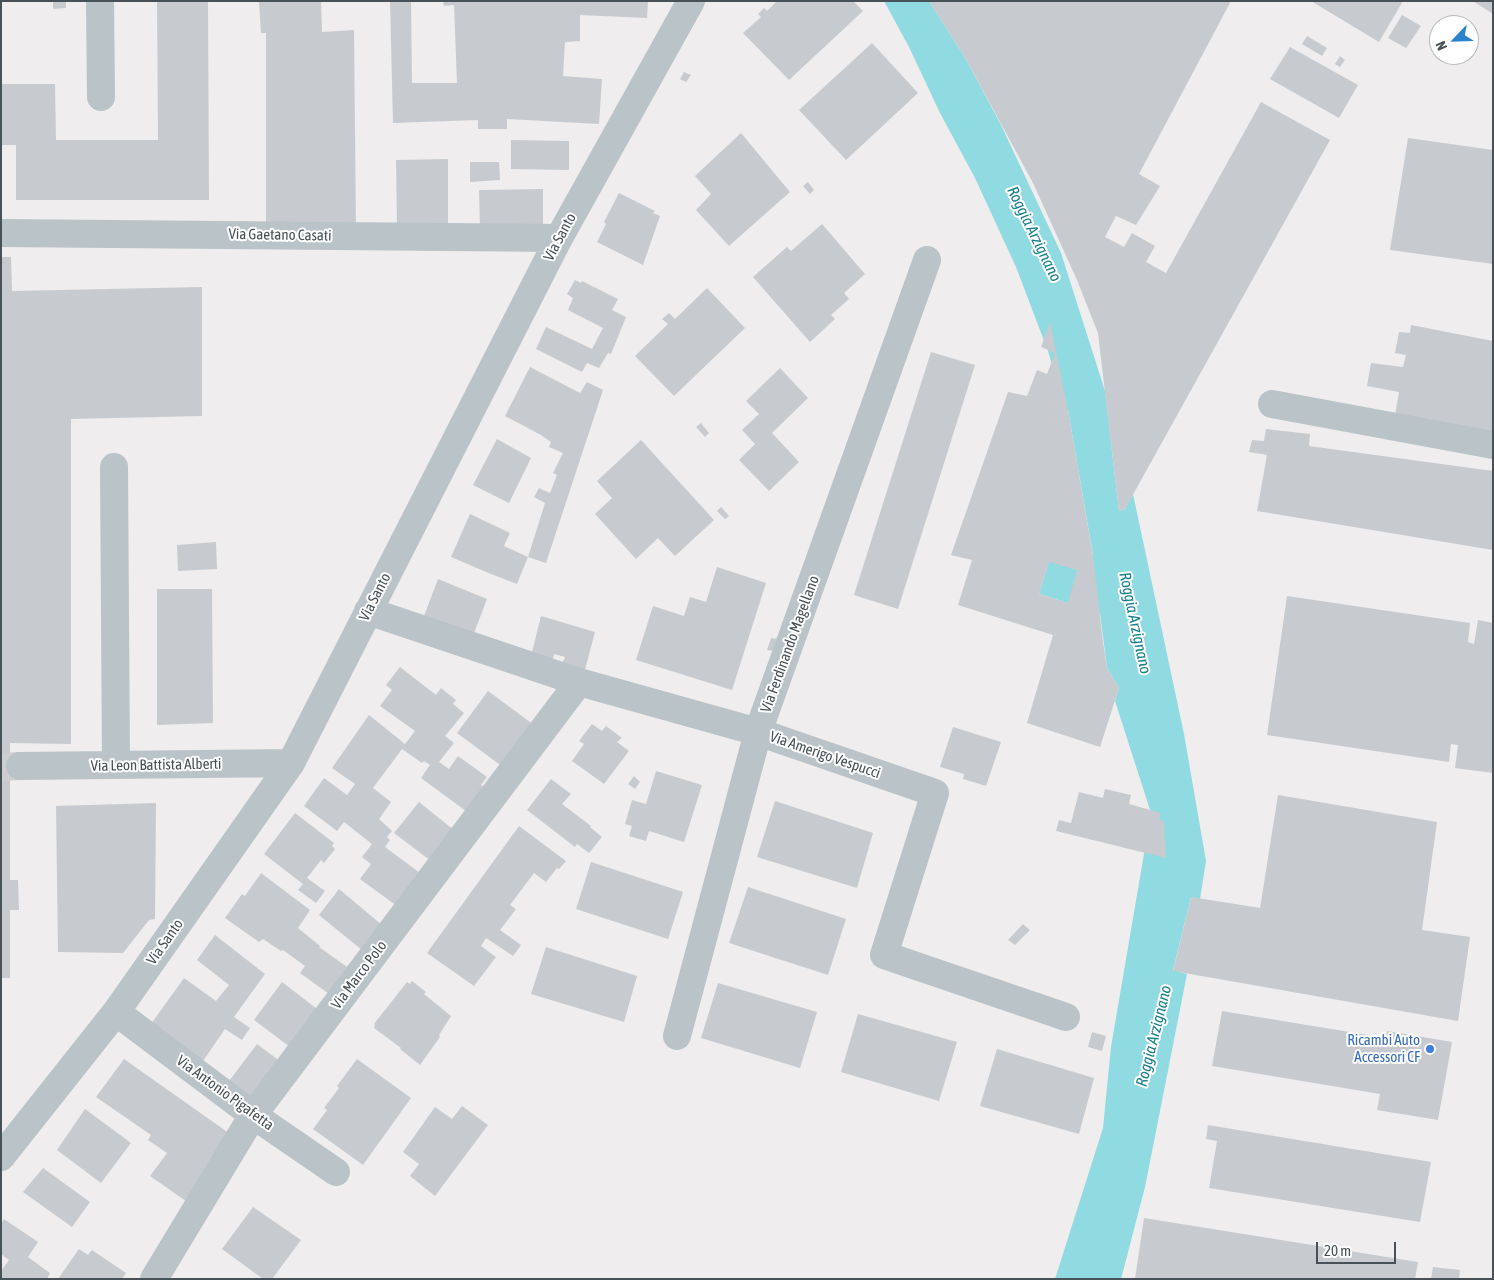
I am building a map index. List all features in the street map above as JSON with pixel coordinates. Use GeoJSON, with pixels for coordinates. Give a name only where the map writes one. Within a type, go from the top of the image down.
{"type":"FeatureCollection","features":[{"type":"Feature","properties":{"kind":"street"},"geometry":{"type":"LineString","coordinates":[[100,1],[101,97]]}},
{"type":"Feature","properties":{"kind":"street","name":"Via Santo"},"geometry":{"type":"LineString","coordinates":[[1,1157],[116,1012],[291,763],[559,238],[691,1]]}},
{"type":"Feature","properties":{"kind":"street","name":"Via Gaetano Casati"},"geometry":{"type":"LineString","coordinates":[[1,233],[559,238]]}},
{"type":"Feature","properties":{"kind":"street","name":"Via Ferdinando Magellano"},"geometry":{"type":"LineString","coordinates":[[677,1036],[758,732],[927,260]]}},
{"type":"Feature","properties":{"kind":"street"},"geometry":{"type":"LineString","coordinates":[[1272,404],[1493,446]]}},
{"type":"Feature","properties":{"kind":"street"},"geometry":{"type":"LineString","coordinates":[[114,467],[116,765]]}},
{"type":"Feature","properties":{"kind":"street","name":"Via Amerigo Vespucci"},"geometry":{"type":"LineString","coordinates":[[368,611],[579,682],[758,732],[935,793],[884,955],[1066,1018]]}},
{"type":"Feature","properties":{"kind":"street","name":"Via Marco Polo"},"geometry":{"type":"LineString","coordinates":[[154,1279],[253,1115],[579,682]]}},
{"type":"Feature","properties":{"kind":"street","name":"Via Leon Battista Alberti"},"geometry":{"type":"LineString","coordinates":[[20,766],[291,763]]}},
{"type":"Feature","properties":{"kind":"street","name":"Via Antonio Pigafetta"},"geometry":{"type":"LineString","coordinates":[[116,1012],[253,1115],[336,1172]]}},
{"type":"Feature","properties":{"kind":"water","name":"Roggia Arzignano"},"geometry":{"type":"Polygon","coordinates":[[[884,1],[929,1],[967,61],[1001,125],[1061,253],[1105,391],[1119,511],[1125,509],[1133,494],[1184,734],[1206,861],[1200,899],[1191,897],[1173,970],[1187,974],[1145,1187],[1121,1279],[1055,1279],[1103,1128],[1111,1047],[1151,813],[1115,701],[1119,688],[1107,668],[1100,613],[1039,594],[1054,545],[1093,555],[1068,410],[1065,409],[1048,351],[1016,267],[975,178],[884,1]]]}},
{"type":"Feature","properties":{"kind":"building"},"geometry":{"type":"Polygon","coordinates":[[[53,1],[66,1],[66,8],[53,9],[53,1]]]}},
{"type":"Feature","properties":{"kind":"building"},"geometry":{"type":"Polygon","coordinates":[[[157,1],[208,1],[209,200],[16,200],[16,145],[1,145],[1,84],[55,84],[56,140],[158,140],[157,1]]]}},
{"type":"Feature","properties":{"kind":"building"},"geometry":{"type":"Polygon","coordinates":[[[259,1],[321,1],[322,32],[354,30],[356,229],[266,230],[266,33],[261,33],[259,1]]]}},
{"type":"Feature","properties":{"kind":"building"},"geometry":{"type":"Polygon","coordinates":[[[390,1],[411,1],[412,83],[457,83],[454,5],[444,6],[443,1],[648,1],[647,18],[580,15],[580,41],[565,42],[563,76],[602,79],[599,124],[507,119],[507,129],[478,129],[478,120],[393,123],[390,1]]]}},
{"type":"Feature","properties":{"kind":"building"},"geometry":{"type":"Polygon","coordinates":[[[777,1],[853,1],[863,11],[789,80],[743,33],[761,17],[758,14],[764,8],[767,11],[777,1]]]}},
{"type":"Feature","properties":{"kind":"building"},"geometry":{"type":"Polygon","coordinates":[[[929,1],[1231,1],[1139,174],[1160,186],[1136,225],[1116,216],[1105,237],[1124,247],[1132,233],[1155,246],[1146,262],[1166,273],[1261,102],[1330,140],[1125,509],[1119,511],[1098,333],[1077,280],[1033,183],[967,61],[929,1]]]}},
{"type":"Feature","properties":{"kind":"building"},"geometry":{"type":"Polygon","coordinates":[[[1311,1],[1403,1],[1379,42],[1311,1]]]}},
{"type":"Feature","properties":{"kind":"building"},"geometry":{"type":"Polygon","coordinates":[[[1473,1],[1493,1],[1493,14],[1473,1]]]}},
{"type":"Feature","properties":{"kind":"building"},"geometry":{"type":"Polygon","coordinates":[[[1402,15],[1421,26],[1406,48],[1388,38],[1402,15]]]}},
{"type":"Feature","properties":{"kind":"building"},"geometry":{"type":"Polygon","coordinates":[[[1307,36],[1327,48],[1322,56],[1302,44],[1307,36]]]}},
{"type":"Feature","properties":{"kind":"building"},"geometry":{"type":"Polygon","coordinates":[[[872,43],[918,93],[846,160],[799,110],[872,43]]]}},
{"type":"Feature","properties":{"kind":"building"},"geometry":{"type":"Polygon","coordinates":[[[1290,47],[1358,85],[1339,118],[1270,79],[1290,47]]]}},
{"type":"Feature","properties":{"kind":"building"},"geometry":{"type":"Polygon","coordinates":[[[1340,56],[1345,60],[1340,67],[1335,64],[1340,56]]]}},
{"type":"Feature","properties":{"kind":"building"},"geometry":{"type":"Polygon","coordinates":[[[684,72],[691,75],[686,82],[680,79],[684,72]]]}},
{"type":"Feature","properties":{"kind":"building"},"geometry":{"type":"Polygon","coordinates":[[[741,133],[790,192],[729,246],[696,210],[711,194],[695,176],[741,133]]]}},
{"type":"Feature","properties":{"kind":"building"},"geometry":{"type":"Polygon","coordinates":[[[1408,138],[1493,150],[1493,264],[1390,250],[1408,138]]]}},
{"type":"Feature","properties":{"kind":"building"},"geometry":{"type":"Polygon","coordinates":[[[511,140],[569,141],[569,170],[511,169],[511,140]]]}},
{"type":"Feature","properties":{"kind":"building"},"geometry":{"type":"Polygon","coordinates":[[[448,159],[448,227],[397,227],[396,160],[448,159]]]}},
{"type":"Feature","properties":{"kind":"building"},"geometry":{"type":"Polygon","coordinates":[[[470,162],[499,162],[500,180],[470,182],[470,162]]]}},
{"type":"Feature","properties":{"kind":"building"},"geometry":{"type":"Polygon","coordinates":[[[808,182],[814,190],[810,194],[803,186],[808,182]]]}},
{"type":"Feature","properties":{"kind":"building"},"geometry":{"type":"Polygon","coordinates":[[[543,189],[543,228],[480,229],[479,190],[543,189]]]}},
{"type":"Feature","properties":{"kind":"building"},"geometry":{"type":"Polygon","coordinates":[[[619,193],[655,211],[653,213],[660,216],[643,265],[597,242],[606,224],[604,222],[619,193]]]}},
{"type":"Feature","properties":{"kind":"building"},"geometry":{"type":"Polygon","coordinates":[[[822,224],[865,274],[844,293],[849,299],[831,315],[835,319],[810,342],[753,277],[787,247],[791,251],[822,224]]]}},
{"type":"Feature","properties":{"kind":"building"},"geometry":{"type":"Polygon","coordinates":[[[1,257],[11,257],[12,291],[202,287],[202,416],[71,419],[71,744],[10,743],[10,880],[18,880],[19,910],[10,910],[10,978],[1,978],[1,257]]]}},
{"type":"Feature","properties":{"kind":"building"},"geometry":{"type":"Polygon","coordinates":[[[575,280],[581,283],[582,281],[618,299],[612,310],[626,317],[611,354],[608,353],[599,368],[587,363],[582,372],[536,349],[546,327],[592,349],[603,328],[568,310],[573,298],[567,294],[575,280]]]}},
{"type":"Feature","properties":{"kind":"building"},"geometry":{"type":"Polygon","coordinates":[[[707,288],[745,328],[674,396],[635,356],[668,324],[662,319],[669,313],[675,319],[707,288]]]}},
{"type":"Feature","properties":{"kind":"building"},"geometry":{"type":"Polygon","coordinates":[[[1050,322],[1068,410],[1093,556],[1107,668],[1119,688],[1100,747],[1027,723],[1053,635],[958,605],[972,560],[951,555],[1008,392],[1027,396],[1037,370],[1047,374],[1055,353],[1041,347],[1050,322]],[[1049,562],[1039,594],[1068,603],[1077,570],[1049,562]]]}},
{"type":"Feature","properties":{"kind":"building"},"geometry":{"type":"Polygon","coordinates":[[[1411,325],[1493,341],[1493,433],[1395,415],[1399,392],[1367,386],[1371,363],[1403,367],[1406,355],[1395,353],[1399,332],[1410,333],[1411,325]]]}},
{"type":"Feature","properties":{"kind":"building"},"geometry":{"type":"Polygon","coordinates":[[[931,352],[975,365],[898,609],[854,595],[931,352]]]}},
{"type":"Feature","properties":{"kind":"building"},"geometry":{"type":"Polygon","coordinates":[[[530,367],[580,393],[587,382],[603,390],[546,563],[528,557],[545,503],[534,497],[539,488],[550,493],[557,475],[553,473],[563,453],[549,447],[551,442],[541,435],[505,416],[530,367]]]}},
{"type":"Feature","properties":{"kind":"building"},"geometry":{"type":"Polygon","coordinates":[[[780,368],[808,398],[772,433],[799,462],[769,491],[739,460],[755,444],[742,430],[759,414],[746,401],[780,368]]]}},
{"type":"Feature","properties":{"kind":"building"},"geometry":{"type":"Polygon","coordinates":[[[701,423],[709,433],[705,437],[696,427],[701,423]]]}},
{"type":"Feature","properties":{"kind":"building"},"geometry":{"type":"Polygon","coordinates":[[[1266,429],[1310,434],[1309,446],[1493,471],[1493,550],[1257,511],[1267,455],[1249,452],[1252,440],[1264,441],[1266,429]]]}},
{"type":"Feature","properties":{"kind":"building"},"geometry":{"type":"Polygon","coordinates":[[[497,439],[531,458],[509,503],[473,485],[497,439]]]}},
{"type":"Feature","properties":{"kind":"building"},"geometry":{"type":"Polygon","coordinates":[[[641,440],[714,520],[675,556],[658,538],[636,559],[595,514],[612,498],[597,481],[641,440]]]}},
{"type":"Feature","properties":{"kind":"building"},"geometry":{"type":"Polygon","coordinates":[[[721,507],[729,516],[725,519],[717,511],[721,507]]]}},
{"type":"Feature","properties":{"kind":"building"},"geometry":{"type":"Polygon","coordinates":[[[470,514],[510,533],[504,546],[528,557],[517,584],[451,557],[470,514]]]}},
{"type":"Feature","properties":{"kind":"building"},"geometry":{"type":"Polygon","coordinates":[[[216,542],[217,569],[178,571],[177,545],[216,542]]]}},
{"type":"Feature","properties":{"kind":"building"},"geometry":{"type":"Polygon","coordinates":[[[717,567],[766,583],[732,690],[636,660],[653,606],[684,616],[690,597],[706,602],[717,567]]]}},
{"type":"Feature","properties":{"kind":"building"},"geometry":{"type":"Polygon","coordinates":[[[438,579],[487,599],[471,641],[421,624],[438,579]]]}},
{"type":"Feature","properties":{"kind":"building"},"geometry":{"type":"Polygon","coordinates":[[[157,589],[212,589],[213,723],[157,725],[157,589]]]}},
{"type":"Feature","properties":{"kind":"building"},"geometry":{"type":"Polygon","coordinates":[[[1287,596],[1470,623],[1468,642],[1474,644],[1478,620],[1493,623],[1493,773],[1455,768],[1458,745],[1451,744],[1449,762],[1267,735],[1287,596]]]}},
{"type":"Feature","properties":{"kind":"building"},"geometry":{"type":"Polygon","coordinates":[[[541,616],[595,632],[585,670],[562,664],[565,657],[554,654],[552,662],[531,656],[541,616]]]}},
{"type":"Feature","properties":{"kind":"building"},"geometry":{"type":"Polygon","coordinates":[[[771,638],[778,639],[774,651],[767,650],[771,638]]]}},
{"type":"Feature","properties":{"kind":"building"},"geometry":{"type":"Polygon","coordinates":[[[400,667],[436,695],[441,688],[456,700],[453,704],[464,713],[445,736],[454,743],[439,762],[449,769],[458,756],[487,777],[481,785],[490,792],[470,814],[421,778],[430,765],[424,761],[422,763],[402,749],[373,788],[391,802],[379,819],[392,831],[387,837],[390,840],[385,847],[420,873],[431,861],[394,833],[419,802],[460,835],[401,909],[360,879],[371,864],[362,857],[372,844],[344,822],[337,831],[304,806],[324,778],[347,795],[355,784],[332,768],[369,715],[405,744],[415,731],[380,706],[392,690],[386,685],[400,667]]]}},
{"type":"Feature","properties":{"kind":"building"},"geometry":{"type":"Polygon","coordinates":[[[488,691],[534,725],[503,767],[457,733],[488,691]]]}},
{"type":"Feature","properties":{"kind":"building"},"geometry":{"type":"Polygon","coordinates":[[[592,724],[602,731],[606,726],[622,738],[617,742],[629,751],[604,784],[572,761],[584,744],[579,741],[592,724]]]}},
{"type":"Feature","properties":{"kind":"building"},"geometry":{"type":"Polygon","coordinates":[[[953,727],[1001,742],[986,786],[963,779],[964,774],[940,767],[953,727]]]}},
{"type":"Feature","properties":{"kind":"building"},"geometry":{"type":"Polygon","coordinates":[[[656,771],[702,785],[684,842],[649,831],[646,841],[629,836],[632,826],[625,824],[632,800],[646,804],[656,771]]]}},
{"type":"Feature","properties":{"kind":"building"},"geometry":{"type":"Polygon","coordinates":[[[634,776],[640,782],[635,789],[628,784],[634,776]]]}},
{"type":"Feature","properties":{"kind":"building"},"geometry":{"type":"Polygon","coordinates":[[[551,779],[571,794],[562,804],[602,837],[589,853],[577,844],[575,847],[527,810],[551,779]]]}},
{"type":"Feature","properties":{"kind":"building"},"geometry":{"type":"Polygon","coordinates":[[[1105,789],[1131,795],[1129,804],[1161,813],[1159,820],[1164,821],[1166,858],[1056,831],[1059,820],[1071,823],[1079,792],[1103,798],[1105,789]]]}},
{"type":"Feature","properties":{"kind":"building"},"geometry":{"type":"Polygon","coordinates":[[[1278,795],[1437,822],[1422,930],[1470,937],[1458,1021],[1173,971],[1191,897],[1260,908],[1278,795]]]}},
{"type":"Feature","properties":{"kind":"building"},"geometry":{"type":"Polygon","coordinates":[[[775,801],[873,833],[857,888],[757,857],[775,801]]]}},
{"type":"Feature","properties":{"kind":"building"},"geometry":{"type":"Polygon","coordinates":[[[156,803],[155,919],[149,920],[123,953],[58,952],[56,806],[156,803]]]}},
{"type":"Feature","properties":{"kind":"building"},"geometry":{"type":"Polygon","coordinates":[[[295,813],[334,843],[332,846],[335,849],[324,863],[321,860],[307,878],[325,891],[316,903],[298,890],[303,884],[264,854],[295,813]]]}},
{"type":"Feature","properties":{"kind":"building"},"geometry":{"type":"Polygon","coordinates":[[[519,826],[566,861],[559,869],[557,868],[546,882],[534,873],[510,905],[516,909],[500,930],[521,945],[513,956],[486,938],[481,946],[496,957],[474,986],[427,953],[519,826]]]}},
{"type":"Feature","properties":{"kind":"building"},"geometry":{"type":"Polygon","coordinates":[[[591,862],[683,892],[668,939],[576,909],[591,862]]]}},
{"type":"Feature","properties":{"kind":"building"},"geometry":{"type":"Polygon","coordinates":[[[261,873],[310,910],[298,928],[319,947],[350,969],[336,999],[300,973],[305,966],[283,950],[281,951],[263,939],[259,942],[225,918],[242,894],[245,896],[261,873]]]}},
{"type":"Feature","properties":{"kind":"building"},"geometry":{"type":"Polygon","coordinates":[[[748,887],[846,919],[828,975],[729,943],[748,887]]]}},
{"type":"Feature","properties":{"kind":"building"},"geometry":{"type":"Polygon","coordinates":[[[339,889],[388,930],[368,955],[319,915],[339,889]]]}},
{"type":"Feature","properties":{"kind":"building"},"geometry":{"type":"Polygon","coordinates":[[[1023,924],[1030,930],[1015,945],[1008,940],[1023,924]]]}},
{"type":"Feature","properties":{"kind":"building"},"geometry":{"type":"Polygon","coordinates":[[[215,935],[265,974],[234,1017],[250,1028],[242,1040],[225,1029],[203,1061],[151,1024],[184,978],[216,1001],[229,985],[197,960],[215,935]]]}},
{"type":"Feature","properties":{"kind":"building"},"geometry":{"type":"Polygon","coordinates":[[[546,947],[637,976],[624,1022],[531,994],[546,947]]]}},
{"type":"Feature","properties":{"kind":"building"},"geometry":{"type":"Polygon","coordinates":[[[412,981],[426,992],[424,994],[451,1016],[439,1035],[440,1037],[420,1065],[374,1028],[374,1024],[407,982],[410,984],[412,981]]]}},
{"type":"Feature","properties":{"kind":"building"},"geometry":{"type":"Polygon","coordinates":[[[282,982],[325,1015],[298,1053],[254,1020],[282,982]]]}},
{"type":"Feature","properties":{"kind":"building"},"geometry":{"type":"Polygon","coordinates":[[[718,983],[817,1012],[800,1068],[701,1038],[718,983]]]}},
{"type":"Feature","properties":{"kind":"building"},"geometry":{"type":"Polygon","coordinates":[[[1222,1011],[1386,1038],[1387,1031],[1452,1042],[1438,1120],[1377,1110],[1380,1094],[1212,1066],[1222,1011]]]}},
{"type":"Feature","properties":{"kind":"building"},"geometry":{"type":"Polygon","coordinates":[[[858,1014],[957,1042],[939,1101],[841,1072],[858,1014]]]}},
{"type":"Feature","properties":{"kind":"building"},"geometry":{"type":"Polygon","coordinates":[[[1092,1032],[1106,1036],[1102,1051],[1088,1047],[1092,1032]]]}},
{"type":"Feature","properties":{"kind":"building"},"geometry":{"type":"Polygon","coordinates":[[[257,1044],[288,1067],[261,1104],[229,1081],[257,1044]]]}},
{"type":"Feature","properties":{"kind":"building"},"geometry":{"type":"Polygon","coordinates":[[[997,1049],[1094,1078],[1079,1134],[980,1106],[997,1049]]]}},
{"type":"Feature","properties":{"kind":"building"},"geometry":{"type":"Polygon","coordinates":[[[124,1059],[233,1136],[196,1208],[150,1176],[167,1153],[148,1140],[151,1135],[96,1097],[124,1059]]]}},
{"type":"Feature","properties":{"kind":"building"},"geometry":{"type":"Polygon","coordinates":[[[357,1059],[411,1098],[363,1165],[313,1129],[327,1110],[324,1108],[339,1088],[337,1086],[357,1059]]]}},
{"type":"Feature","properties":{"kind":"building"},"geometry":{"type":"Polygon","coordinates":[[[462,1106],[488,1125],[435,1196],[410,1176],[419,1164],[403,1152],[435,1107],[452,1119],[462,1106]]]}},
{"type":"Feature","properties":{"kind":"building"},"geometry":{"type":"Polygon","coordinates":[[[85,1109],[131,1143],[101,1183],[57,1150],[85,1109]]]}},
{"type":"Feature","properties":{"kind":"building"},"geometry":{"type":"Polygon","coordinates":[[[1208,1125],[1431,1162],[1420,1222],[1209,1188],[1217,1141],[1206,1139],[1208,1125]]]}},
{"type":"Feature","properties":{"kind":"building"},"geometry":{"type":"Polygon","coordinates":[[[43,1168],[90,1202],[72,1227],[23,1192],[43,1168]]]}},
{"type":"Feature","properties":{"kind":"building"},"geometry":{"type":"Polygon","coordinates":[[[253,1207],[301,1240],[272,1279],[263,1279],[222,1249],[253,1207]]]}},
{"type":"Feature","properties":{"kind":"building"},"geometry":{"type":"Polygon","coordinates":[[[1144,1218],[1418,1262],[1415,1279],[1135,1279],[1144,1218]]]}},
{"type":"Feature","properties":{"kind":"building"},"geometry":{"type":"Polygon","coordinates":[[[4,1219],[38,1242],[28,1257],[50,1273],[47,1279],[1,1279],[1,1271],[9,1260],[1,1254],[1,1224],[4,1219]]]}},
{"type":"Feature","properties":{"kind":"building"},"geometry":{"type":"Polygon","coordinates":[[[79,1249],[88,1255],[92,1250],[126,1273],[122,1279],[58,1279],[79,1249]]]}},
{"type":"Feature","properties":{"kind":"building"},"geometry":{"type":"Polygon","coordinates":[[[1433,1267],[1460,1270],[1459,1279],[1431,1279],[1433,1267]]]}},
{"type":"Feature","properties":{"kind":"tunnel"},"geometry":{"type":"LineString","coordinates":[[1,767],[20,766]]}},
{"type":"Feature","properties":{"kind":"place","name":"Ricambi Auto Accessori CF"},"geometry":{"type":"Point","coordinates":[1430,1049]}}]}
